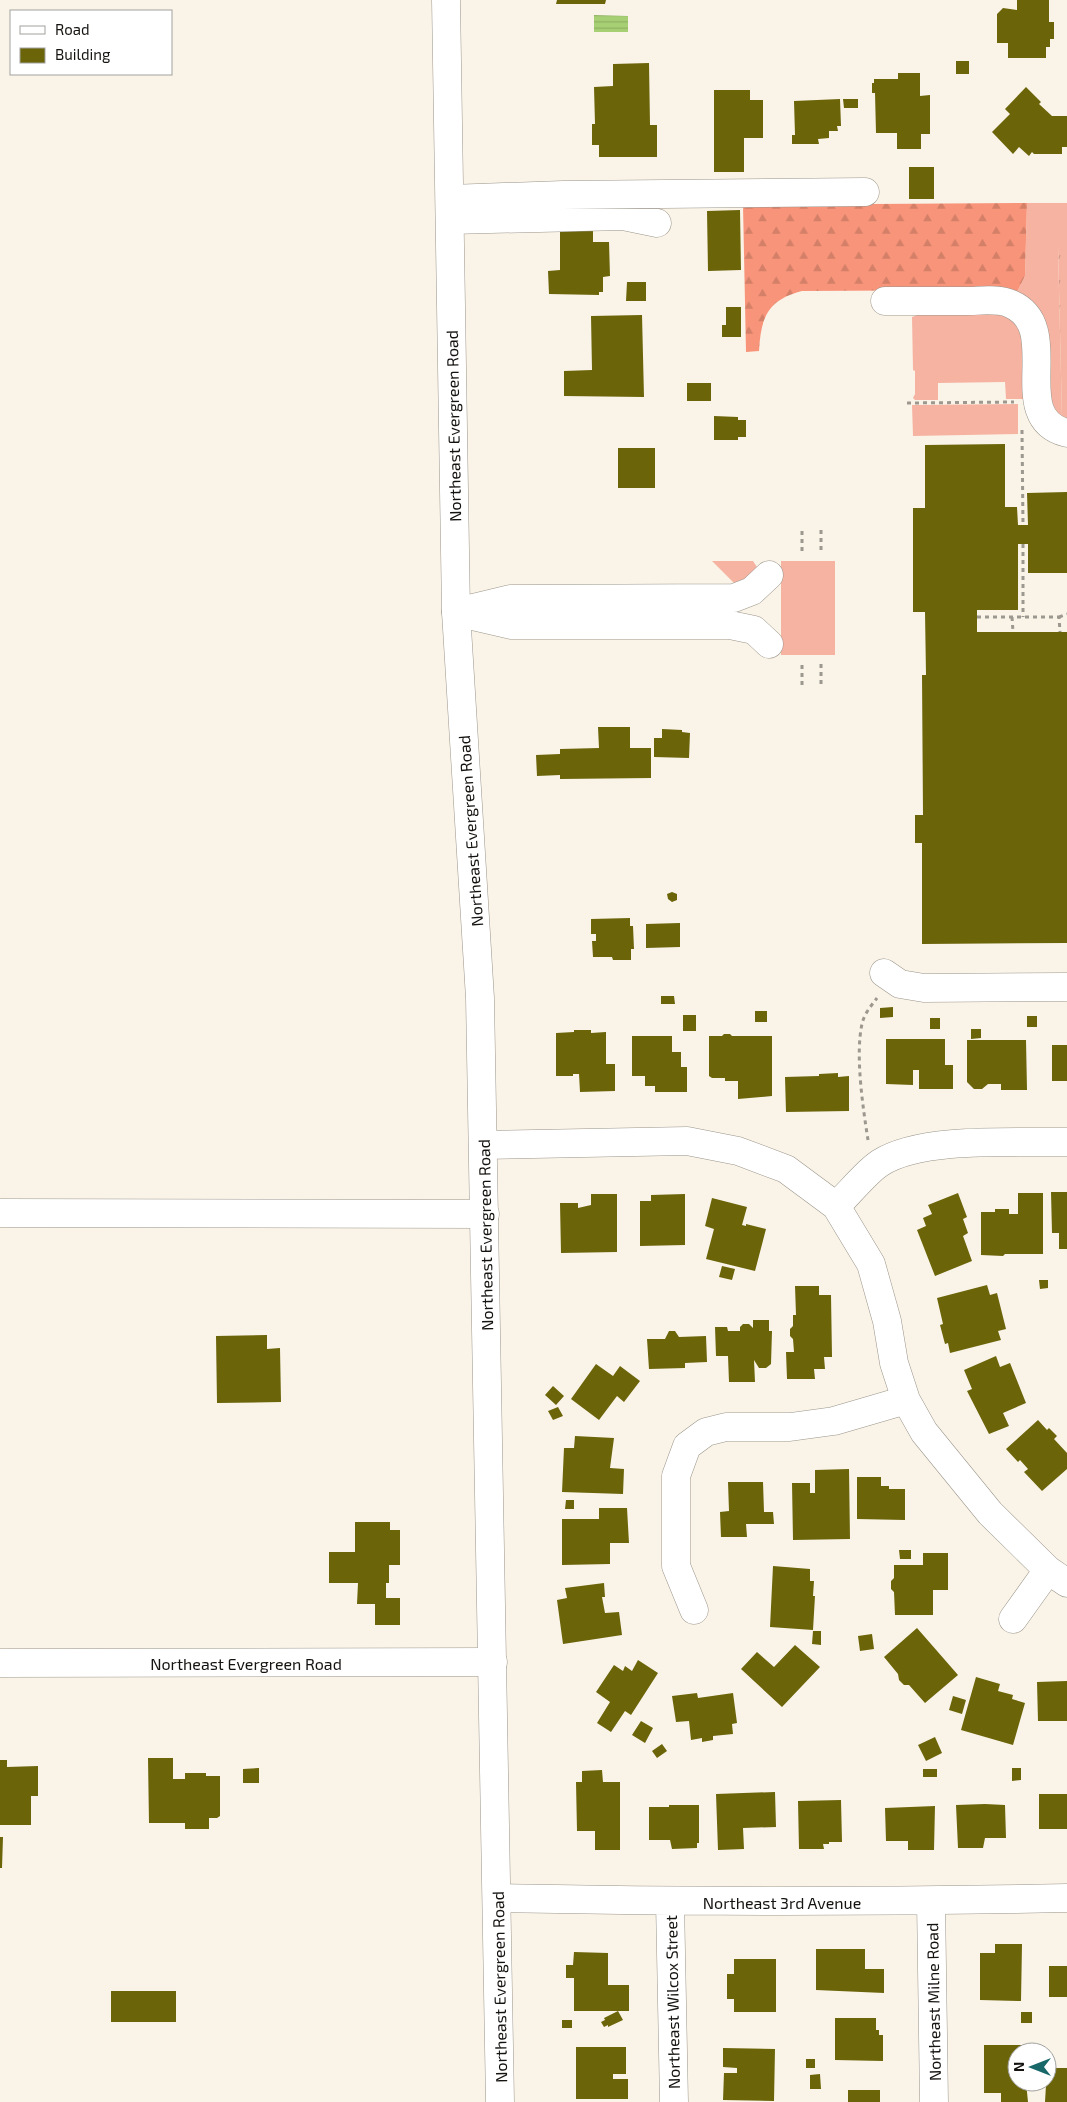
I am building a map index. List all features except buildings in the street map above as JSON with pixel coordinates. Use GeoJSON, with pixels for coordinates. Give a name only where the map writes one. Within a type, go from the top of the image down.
{"type":"FeatureCollection","features":[{"type":"Feature","properties":{"kind":"street","name":"Northeast Evergreen Road"},"geometry":{"type":"LineString","coordinates":[[446,0],[456,612],[480,998],[484,1145],[500,2102]]}},
{"type":"Feature","properties":{"kind":"street"},"geometry":{"type":"LineString","coordinates":[[450,210],[563,195],[865,192]]}},
{"type":"Feature","properties":{"kind":"street"},"geometry":{"type":"LineString","coordinates":[[450,210],[623,216],[657,223]]}},
{"type":"Feature","properties":{"kind":"street"},"geometry":{"type":"LineString","coordinates":[[885,301],[994,301],[1003,302],[1019,309],[1026,316],[1035,332],[1037,342],[1037,393],[1040,413],[1050,425],[1067,433]]}},
{"type":"Feature","properties":{"kind":"street"},"geometry":{"type":"LineString","coordinates":[[456,612],[510,599],[734,598],[752,591],[769,575]]}},
{"type":"Feature","properties":{"kind":"street"},"geometry":{"type":"LineString","coordinates":[[456,612],[512,625],[730,625],[754,630],[769,644]]}},
{"type":"Feature","properties":{"kind":"street"},"geometry":{"type":"LineString","coordinates":[[883,983],[924,988],[1067,987]]}},
{"type":"Feature","properties":{"kind":"street"},"geometry":{"type":"LineString","coordinates":[[484,1145],[687,1142],[738,1151],[786,1169],[836,1206],[871,1264],[887,1322],[894,1363],[906,1400],[924,1432],[990,1513],[1057,1577],[1013,1619]]}},
{"type":"Feature","properties":{"kind":"street"},"geometry":{"type":"LineString","coordinates":[[836,1206],[880,1163],[908,1151],[947,1144],[1067,1142]]}},
{"type":"Feature","properties":{"kind":"street"},"geometry":{"type":"LineString","coordinates":[[0,1213],[485,1214]]}},
{"type":"Feature","properties":{"kind":"street"},"geometry":{"type":"LineString","coordinates":[[694,1610],[676,1566],[676,1476],[687,1446],[706,1432],[726,1427],[799,1426],[834,1421],[906,1400]]}},
{"type":"Feature","properties":{"kind":"street","name":"Northeast Evergreen Road"},"geometry":{"type":"LineString","coordinates":[[0,1663],[493,1662]]}},
{"type":"Feature","properties":{"kind":"street","name":"Northeast 3rd Avenue"},"geometry":{"type":"LineString","coordinates":[[498,1898],[670,1902],[931,1901],[1067,1898]]}},
{"type":"Feature","properties":{"kind":"street","name":"Northeast Milne Road"},"geometry":{"type":"LineString","coordinates":[[931,1901],[934,2102]]}},
{"type":"Feature","properties":{"kind":"street","name":"Northeast Wilcox Street"},"geometry":{"type":"LineString","coordinates":[[670,1902],[674,2102]]}},
{"type":"Feature","properties":{"kind":"path"},"geometry":{"type":"LineString","coordinates":[[908,403],[1021,402]]}},
{"type":"Feature","properties":{"kind":"path"},"geometry":{"type":"LineString","coordinates":[[1022,421],[1022,525]]}},
{"type":"Feature","properties":{"kind":"path"},"geometry":{"type":"LineString","coordinates":[[821,530],[821,551]]}},
{"type":"Feature","properties":{"kind":"path"},"geometry":{"type":"LineString","coordinates":[[802,531],[802,551]]}},
{"type":"Feature","properties":{"kind":"path"},"geometry":{"type":"LineString","coordinates":[[1022,544],[1023,617]]}},
{"type":"Feature","properties":{"kind":"path"},"geometry":{"type":"LineString","coordinates":[[977,617],[1059,617],[1067,614]]}},
{"type":"Feature","properties":{"kind":"path"},"geometry":{"type":"LineString","coordinates":[[1012,617],[1013,632]]}},
{"type":"Feature","properties":{"kind":"path"},"geometry":{"type":"LineString","coordinates":[[1059,617],[1060,632]]}},
{"type":"Feature","properties":{"kind":"path"},"geometry":{"type":"LineString","coordinates":[[821,664],[821,687]]}},
{"type":"Feature","properties":{"kind":"path"},"geometry":{"type":"LineString","coordinates":[[802,665],[802,687]]}},
{"type":"Feature","properties":{"kind":"path"},"geometry":{"type":"LineString","coordinates":[[868,1140],[862,1099],[860,1041],[862,1023],[883,983]]}},
{"type":"Feature","properties":{"kind":"green space"},"geometry":{"type":"Polygon","coordinates":[[[1027,203],[1067,203],[1067,246],[1058,247],[1062,417],[1067,417],[1067,421],[1063,420],[1050,404],[1016,294],[1025,276],[1027,203]]]}},
{"type":"Feature","properties":{"kind":"green space"},"geometry":{"type":"Polygon","coordinates":[[[1027,203],[1025,276],[1016,294],[993,290],[802,291],[790,295],[774,305],[764,320],[759,351],[746,352],[743,205],[1027,203]]]}},
{"type":"Feature","properties":{"kind":"green space"},"geometry":{"type":"Polygon","coordinates":[[[1058,246],[1067,246],[1067,417],[1062,417],[1058,246]]]}},
{"type":"Feature","properties":{"kind":"green space"},"geometry":{"type":"Polygon","coordinates":[[[999,311],[1023,328],[1028,399],[1006,399],[1005,382],[938,383],[938,400],[915,400],[913,398],[915,394],[915,371],[913,370],[912,317],[920,314],[999,311]]]}},
{"type":"Feature","properties":{"kind":"green space"},"geometry":{"type":"Polygon","coordinates":[[[1018,404],[1018,434],[913,436],[912,405],[1018,404]]]}},
{"type":"Feature","properties":{"kind":"green space"},"geometry":{"type":"Polygon","coordinates":[[[712,561],[753,561],[757,567],[746,578],[734,583],[712,561]]]}},
{"type":"Feature","properties":{"kind":"green space"},"geometry":{"type":"Polygon","coordinates":[[[781,561],[835,561],[835,655],[781,655],[781,561]]]}},
{"type":"Feature","properties":{"kind":"shaded area"},"geometry":{"type":"Polygon","coordinates":[[[594,15],[628,16],[628,32],[594,32],[594,15]]]}}]}
